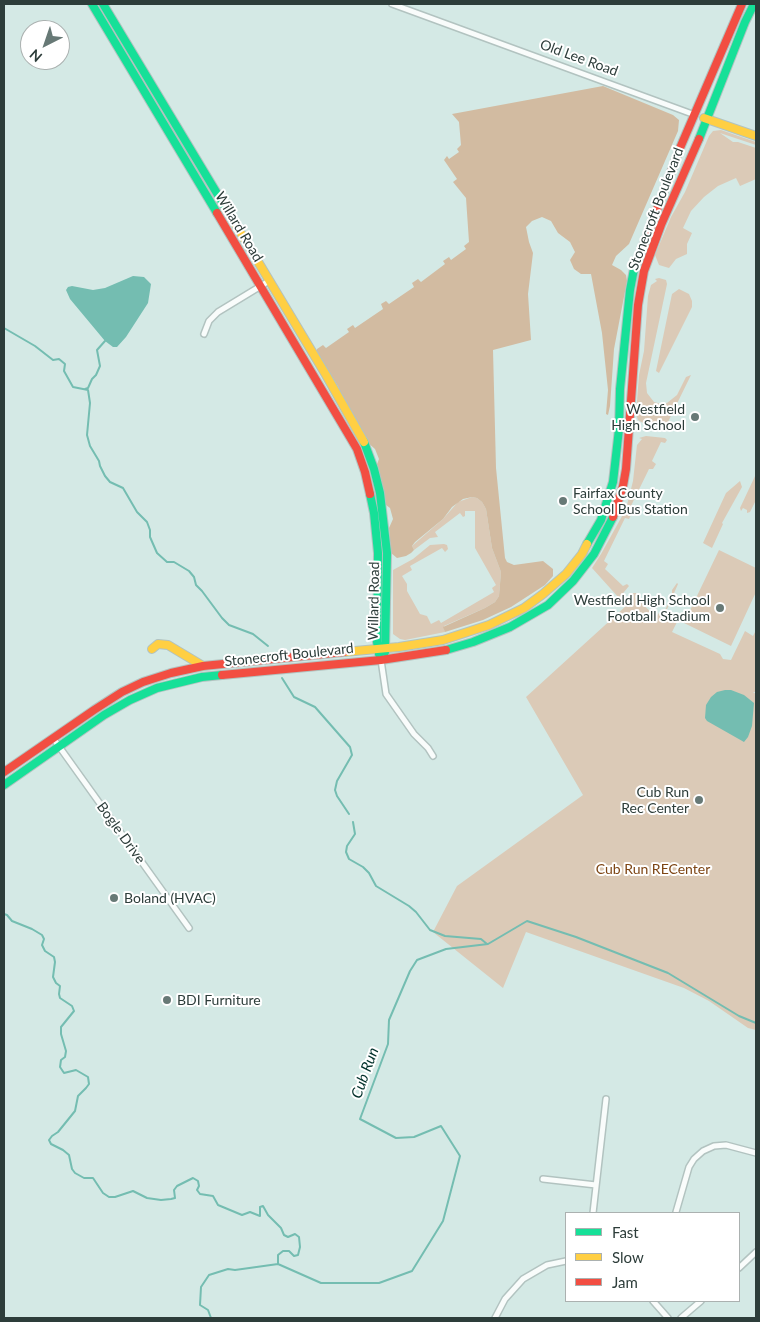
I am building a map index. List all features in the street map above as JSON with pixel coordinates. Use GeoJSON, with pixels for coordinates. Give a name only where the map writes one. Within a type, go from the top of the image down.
{"type":"FeatureCollection","features":[{"type":"Feature","properties":{"kind":"main road","name":"Willard Road"},"geometry":{"type":"LineString","coordinates":[[92,4],[357,450],[365,472],[374,512],[378,553],[378,649],[381,660]]}},
{"type":"Feature","properties":{"kind":"main road","name":"Willard Road"},"geometry":{"type":"LineString","coordinates":[[104,4],[366,446],[374,469],[383,511],[387,552],[386,648],[381,660]]}},
{"type":"Feature","properties":{"kind":"main road","name":"Stonecroft Boulevard"},"geometry":{"type":"LineString","coordinates":[[4,772],[122,692],[143,682],[203,666],[378,649],[428,643],[458,636],[507,617],[533,602],[554,585],[589,544],[601,520],[613,482],[620,389],[630,290],[634,269],[695,115],[742,4]]}},
{"type":"Feature","properties":{"kind":"main road","name":"Stonecroft Boulevard"},"geometry":{"type":"LineString","coordinates":[[4,785],[104,715],[130,700],[174,683],[202,677],[361,660],[381,660],[437,652],[473,642],[510,627],[535,613],[559,596],[585,567],[598,548],[620,498],[626,468],[638,306],[644,271],[690,154],[707,119],[745,22],[754,4]]}},
{"type":"Feature","properties":{"kind":"main road","name":"Old Lee Road"},"geometry":{"type":"LineString","coordinates":[[695,115],[756,136]]}},
{"type":"Feature","properties":{"kind":"main road"},"geometry":{"type":"LineString","coordinates":[[152,649],[158,644],[168,645],[203,666]]}},
{"type":"Feature","properties":{"kind":"street","name":"Old Lee Road"},"geometry":{"type":"LineString","coordinates":[[392,4],[695,115]]}},
{"type":"Feature","properties":{"kind":"street"},"geometry":{"type":"LineString","coordinates":[[204,334],[209,321],[218,312],[269,281]]}},
{"type":"Feature","properties":{"kind":"street"},"geometry":{"type":"LineString","coordinates":[[381,660],[386,694],[414,734],[433,756]]}},
{"type":"Feature","properties":{"kind":"street","name":"Bogle Drive"},"geometry":{"type":"LineString","coordinates":[[53,738],[189,928]]}},
{"type":"Feature","properties":{"kind":"street"},"geometry":{"type":"LineString","coordinates":[[593,1212],[606,1099]]}},
{"type":"Feature","properties":{"kind":"street"},"geometry":{"type":"LineString","coordinates":[[676,1212],[689,1167],[694,1159],[703,1151],[714,1146],[726,1145],[756,1153]]}},
{"type":"Feature","properties":{"kind":"street"},"geometry":{"type":"LineString","coordinates":[[543,1179],[596,1185]]}},
{"type":"Feature","properties":{"kind":"street"},"geometry":{"type":"LineString","coordinates":[[740,1267],[756,1252]]}},
{"type":"Feature","properties":{"kind":"street"},"geometry":{"type":"LineString","coordinates":[[496,1318],[509,1295],[523,1279],[547,1265],[565,1261]]}},
{"type":"Feature","properties":{"kind":"street"},"geometry":{"type":"LineString","coordinates":[[654,1302],[668,1318]]}},
{"type":"Feature","properties":{"kind":"street"},"geometry":{"type":"LineString","coordinates":[[681,1318],[700,1302]]}},
{"type":"Feature","properties":{"kind":"green space"},"geometry":{"type":"Polygon","coordinates":[[[721,130],[756,142],[756,145],[720,133],[733,142],[756,148],[756,179],[740,186],[736,178],[718,186],[704,197],[691,211],[683,228],[692,233],[687,244],[687,254],[676,259],[669,268],[659,265],[655,255],[671,217],[685,192],[709,136],[713,131],[721,130]]]}},
{"type":"Feature","properties":{"kind":"green space"},"geometry":{"type":"Polygon","coordinates":[[[655,279],[666,280],[667,284],[646,383],[647,393],[654,402],[667,403],[677,395],[686,377],[691,375],[666,426],[643,423],[638,420],[636,414],[639,375],[644,351],[648,296],[651,285],[657,281],[655,279]]]}},
{"type":"Feature","properties":{"kind":"green space"},"geometry":{"type":"Polygon","coordinates":[[[679,289],[689,294],[692,307],[659,373],[656,371],[672,294],[679,289]]]}},
{"type":"Feature","properties":{"kind":"green space"},"geometry":{"type":"Polygon","coordinates":[[[646,436],[665,438],[667,440],[665,443],[661,442],[652,461],[656,464],[653,469],[649,469],[629,510],[632,512],[630,517],[629,519],[625,518],[604,561],[608,564],[605,569],[623,586],[627,584],[629,586],[619,598],[592,568],[626,509],[633,481],[637,445],[642,439],[639,438],[646,436]]]}},
{"type":"Feature","properties":{"kind":"green space"},"geometry":{"type":"Polygon","coordinates":[[[756,474],[756,500],[750,512],[747,513],[747,510],[743,508],[741,511],[740,508],[756,474]]]}},
{"type":"Feature","properties":{"kind":"green space"},"geometry":{"type":"Polygon","coordinates":[[[740,481],[742,487],[722,523],[712,548],[703,543],[726,493],[740,481]]]}},
{"type":"Feature","properties":{"kind":"green space"},"geometry":{"type":"Polygon","coordinates":[[[472,497],[482,502],[486,509],[492,548],[501,572],[499,596],[495,602],[485,608],[444,626],[445,632],[405,640],[400,639],[393,634],[393,570],[413,559],[430,545],[444,544],[447,545],[448,549],[445,552],[442,548],[410,566],[412,570],[402,576],[407,584],[407,591],[420,614],[427,616],[431,624],[439,620],[441,623],[494,592],[492,588],[496,585],[475,548],[475,511],[465,511],[465,516],[463,517],[460,513],[435,532],[438,537],[430,538],[414,550],[412,546],[443,519],[458,502],[472,497]]]}},
{"type":"Feature","properties":{"kind":"green space","name":"Westfield High School Football Stadium"},"geometry":{"type":"Polygon","coordinates":[[[719,550],[756,568],[756,592],[731,646],[684,623],[719,550]]]}},
{"type":"Feature","properties":{"kind":"green space","name":"Cub Run RECenter"},"geometry":{"type":"Polygon","coordinates":[[[678,584],[665,614],[678,620],[672,632],[720,654],[723,659],[731,660],[745,631],[753,636],[756,630],[756,692],[753,692],[756,694],[756,1030],[748,1028],[709,1001],[684,988],[526,932],[503,988],[433,932],[457,886],[583,795],[526,697],[626,606],[623,603],[633,593],[637,593],[635,597],[655,616],[642,619],[655,618],[659,613],[664,612],[672,596],[672,590],[678,584]]]}},
{"type":"Feature","properties":{"kind":"shaded area"},"geometry":{"type":"Polygon","coordinates":[[[603,86],[673,115],[679,120],[678,131],[629,244],[616,256],[612,265],[626,275],[627,281],[614,349],[608,415],[606,414],[608,390],[602,333],[591,274],[581,274],[574,269],[570,260],[575,252],[570,242],[558,233],[551,221],[542,217],[532,221],[526,227],[533,253],[528,294],[531,340],[493,350],[496,468],[505,558],[507,562],[514,565],[543,561],[553,569],[553,576],[545,585],[511,607],[483,620],[445,632],[443,627],[485,608],[495,602],[499,596],[501,572],[492,548],[486,509],[477,498],[463,499],[452,507],[443,519],[415,542],[412,546],[414,550],[411,553],[397,558],[391,553],[389,528],[393,519],[390,508],[386,505],[376,467],[379,459],[375,449],[367,442],[340,394],[339,388],[329,372],[324,368],[316,353],[317,349],[323,345],[326,348],[349,332],[347,329],[353,325],[355,328],[383,309],[381,304],[386,301],[389,304],[414,287],[412,283],[418,279],[421,282],[445,264],[443,261],[449,257],[451,260],[466,249],[464,246],[469,242],[466,198],[453,182],[457,179],[444,160],[447,156],[449,159],[459,152],[457,149],[461,145],[459,122],[452,114],[603,86]]]}},
{"type":"Feature","properties":{"kind":"shaded area"},"geometry":{"type":"Polygon","coordinates":[[[133,276],[144,277],[151,284],[148,303],[126,337],[117,347],[113,347],[105,341],[70,299],[66,290],[72,286],[93,290],[105,288],[133,276]]]}},
{"type":"Feature","properties":{"kind":"shaded area"},"geometry":{"type":"Polygon","coordinates":[[[731,690],[744,695],[754,703],[752,726],[744,742],[707,721],[705,718],[706,705],[711,697],[717,692],[731,690]]]}},
{"type":"Feature","properties":{"kind":"waterway"},"geometry":{"type":"LineString","coordinates":[[4,328],[35,346],[53,360],[59,359],[65,364],[64,371],[73,387],[88,390],[90,403],[87,435],[90,446],[105,476],[110,482],[123,488],[137,512],[147,522],[150,537],[157,553],[167,562],[174,562],[189,571],[194,577],[196,585],[229,625],[253,634],[268,646]]}},
{"type":"Feature","properties":{"kind":"waterway"},"geometry":{"type":"LineString","coordinates":[[85,389],[88,388],[100,366],[97,350],[105,341]]}},
{"type":"Feature","properties":{"kind":"waterway"},"geometry":{"type":"LineString","coordinates":[[282,678],[294,697],[315,707],[350,747],[352,755],[337,781],[335,790],[349,814]]}},
{"type":"Feature","properties":{"kind":"waterway"},"geometry":{"type":"LineString","coordinates":[[353,822],[355,834],[347,846],[346,852],[349,859],[369,873],[376,886],[409,906],[430,930],[445,936],[481,939],[487,944]]}},
{"type":"Feature","properties":{"kind":"waterway"},"geometry":{"type":"LineString","coordinates":[[4,914],[12,921],[42,935],[44,939],[42,945],[45,951],[54,957],[53,977],[60,986],[60,998],[72,1006],[74,1011],[61,1027],[66,1051],[65,1057],[61,1060],[60,1067],[64,1073],[76,1070],[88,1077],[89,1084],[78,1096],[75,1111],[49,1140],[51,1144],[69,1155],[72,1169],[75,1173],[84,1178],[93,1178],[103,1193],[109,1197],[133,1191],[147,1198],[171,1199],[175,1198],[174,1190],[177,1186],[193,1178],[198,1181],[199,1186],[197,1190],[200,1194],[213,1196],[218,1205],[242,1215],[250,1212],[260,1216],[260,1207],[263,1206],[268,1215],[281,1228],[284,1235],[288,1237],[295,1234],[299,1237],[300,1247],[298,1255],[294,1256],[289,1251],[283,1251],[278,1255],[278,1264]]}},
{"type":"Feature","properties":{"kind":"waterway","name":"Cub Run"},"geometry":{"type":"LineString","coordinates":[[211,1318],[208,1310],[200,1305],[201,1287],[209,1275],[228,1269],[235,1270],[278,1264],[321,1283],[379,1283],[412,1271],[443,1221],[460,1156],[441,1126],[414,1137],[396,1138],[360,1119],[388,1044],[389,1020],[410,971],[417,960],[446,949],[488,944],[527,921],[576,937],[668,973],[739,1016],[756,1023]]}},
{"type":"Feature","properties":{"kind":"traffic: fast"},"geometry":{"type":"LineString","coordinates":[[92,4],[217,213]]}},
{"type":"Feature","properties":{"kind":"traffic: fast"},"geometry":{"type":"LineString","coordinates":[[103,4],[230,215]]}},
{"type":"Feature","properties":{"kind":"traffic: fast"},"geometry":{"type":"LineString","coordinates":[[699,139],[745,22],[754,4]]}},
{"type":"Feature","properties":{"kind":"traffic: fast"},"geometry":{"type":"LineString","coordinates":[[587,544],[601,520],[613,482],[630,290],[634,269],[644,244]]}},
{"type":"Feature","properties":{"kind":"traffic: fast"},"geometry":{"type":"LineString","coordinates":[[364,442],[380,493],[387,553],[385,652]]}},
{"type":"Feature","properties":{"kind":"traffic: fast"},"geometry":{"type":"LineString","coordinates":[[370,494],[378,553],[377,642],[379,654]]}},
{"type":"Feature","properties":{"kind":"traffic: fast"},"geometry":{"type":"LineString","coordinates":[[446,650],[473,642],[510,627],[548,605],[573,581],[594,554],[613,517]]}},
{"type":"Feature","properties":{"kind":"traffic: fast"},"geometry":{"type":"LineString","coordinates":[[4,785],[104,715],[130,700],[157,688],[202,677],[222,675]]}},
{"type":"Feature","properties":{"kind":"traffic: slow"},"geometry":{"type":"LineString","coordinates":[[704,118],[756,136]]}},
{"type":"Feature","properties":{"kind":"traffic: slow"},"geometry":{"type":"LineString","coordinates":[[230,215],[364,442]]}},
{"type":"Feature","properties":{"kind":"traffic: slow"},"geometry":{"type":"LineString","coordinates":[[344,652],[399,647],[443,640],[489,625],[524,608],[543,594],[566,574],[582,554],[587,544]]}},
{"type":"Feature","properties":{"kind":"traffic: slow"},"geometry":{"type":"LineString","coordinates":[[152,649],[158,644],[168,645],[203,666]]}},
{"type":"Feature","properties":{"kind":"traffic: jam"},"geometry":{"type":"LineString","coordinates":[[644,244],[680,148],[742,4]]}},
{"type":"Feature","properties":{"kind":"traffic: jam"},"geometry":{"type":"LineString","coordinates":[[613,517],[623,486],[626,469],[638,305],[644,271],[661,225],[699,139]]}},
{"type":"Feature","properties":{"kind":"traffic: jam"},"geometry":{"type":"LineString","coordinates":[[217,213],[357,449],[370,494]]}},
{"type":"Feature","properties":{"kind":"traffic: jam"},"geometry":{"type":"LineString","coordinates":[[222,675],[381,660],[446,650]]}},
{"type":"Feature","properties":{"kind":"traffic: jam"},"geometry":{"type":"LineString","coordinates":[[4,772],[94,710],[122,692],[143,682],[203,666],[344,652]]}},
{"type":"Feature","properties":{"kind":"place","name":"Westfield High School"},"geometry":{"type":"Point","coordinates":[695,417]}},
{"type":"Feature","properties":{"kind":"place","name":"Fairfax County School Bus Station"},"geometry":{"type":"Point","coordinates":[563,501]}},
{"type":"Feature","properties":{"kind":"place","name":"Westfield High School Football Stadium"},"geometry":{"type":"Point","coordinates":[720,608]}},
{"type":"Feature","properties":{"kind":"place","name":"Cub Run Rec Center"},"geometry":{"type":"Point","coordinates":[699,800]}},
{"type":"Feature","properties":{"kind":"place","name":"Boland (HVAC)"},"geometry":{"type":"Point","coordinates":[114,898]}},
{"type":"Feature","properties":{"kind":"place","name":"BDI Furniture"},"geometry":{"type":"Point","coordinates":[167,1000]}}]}
